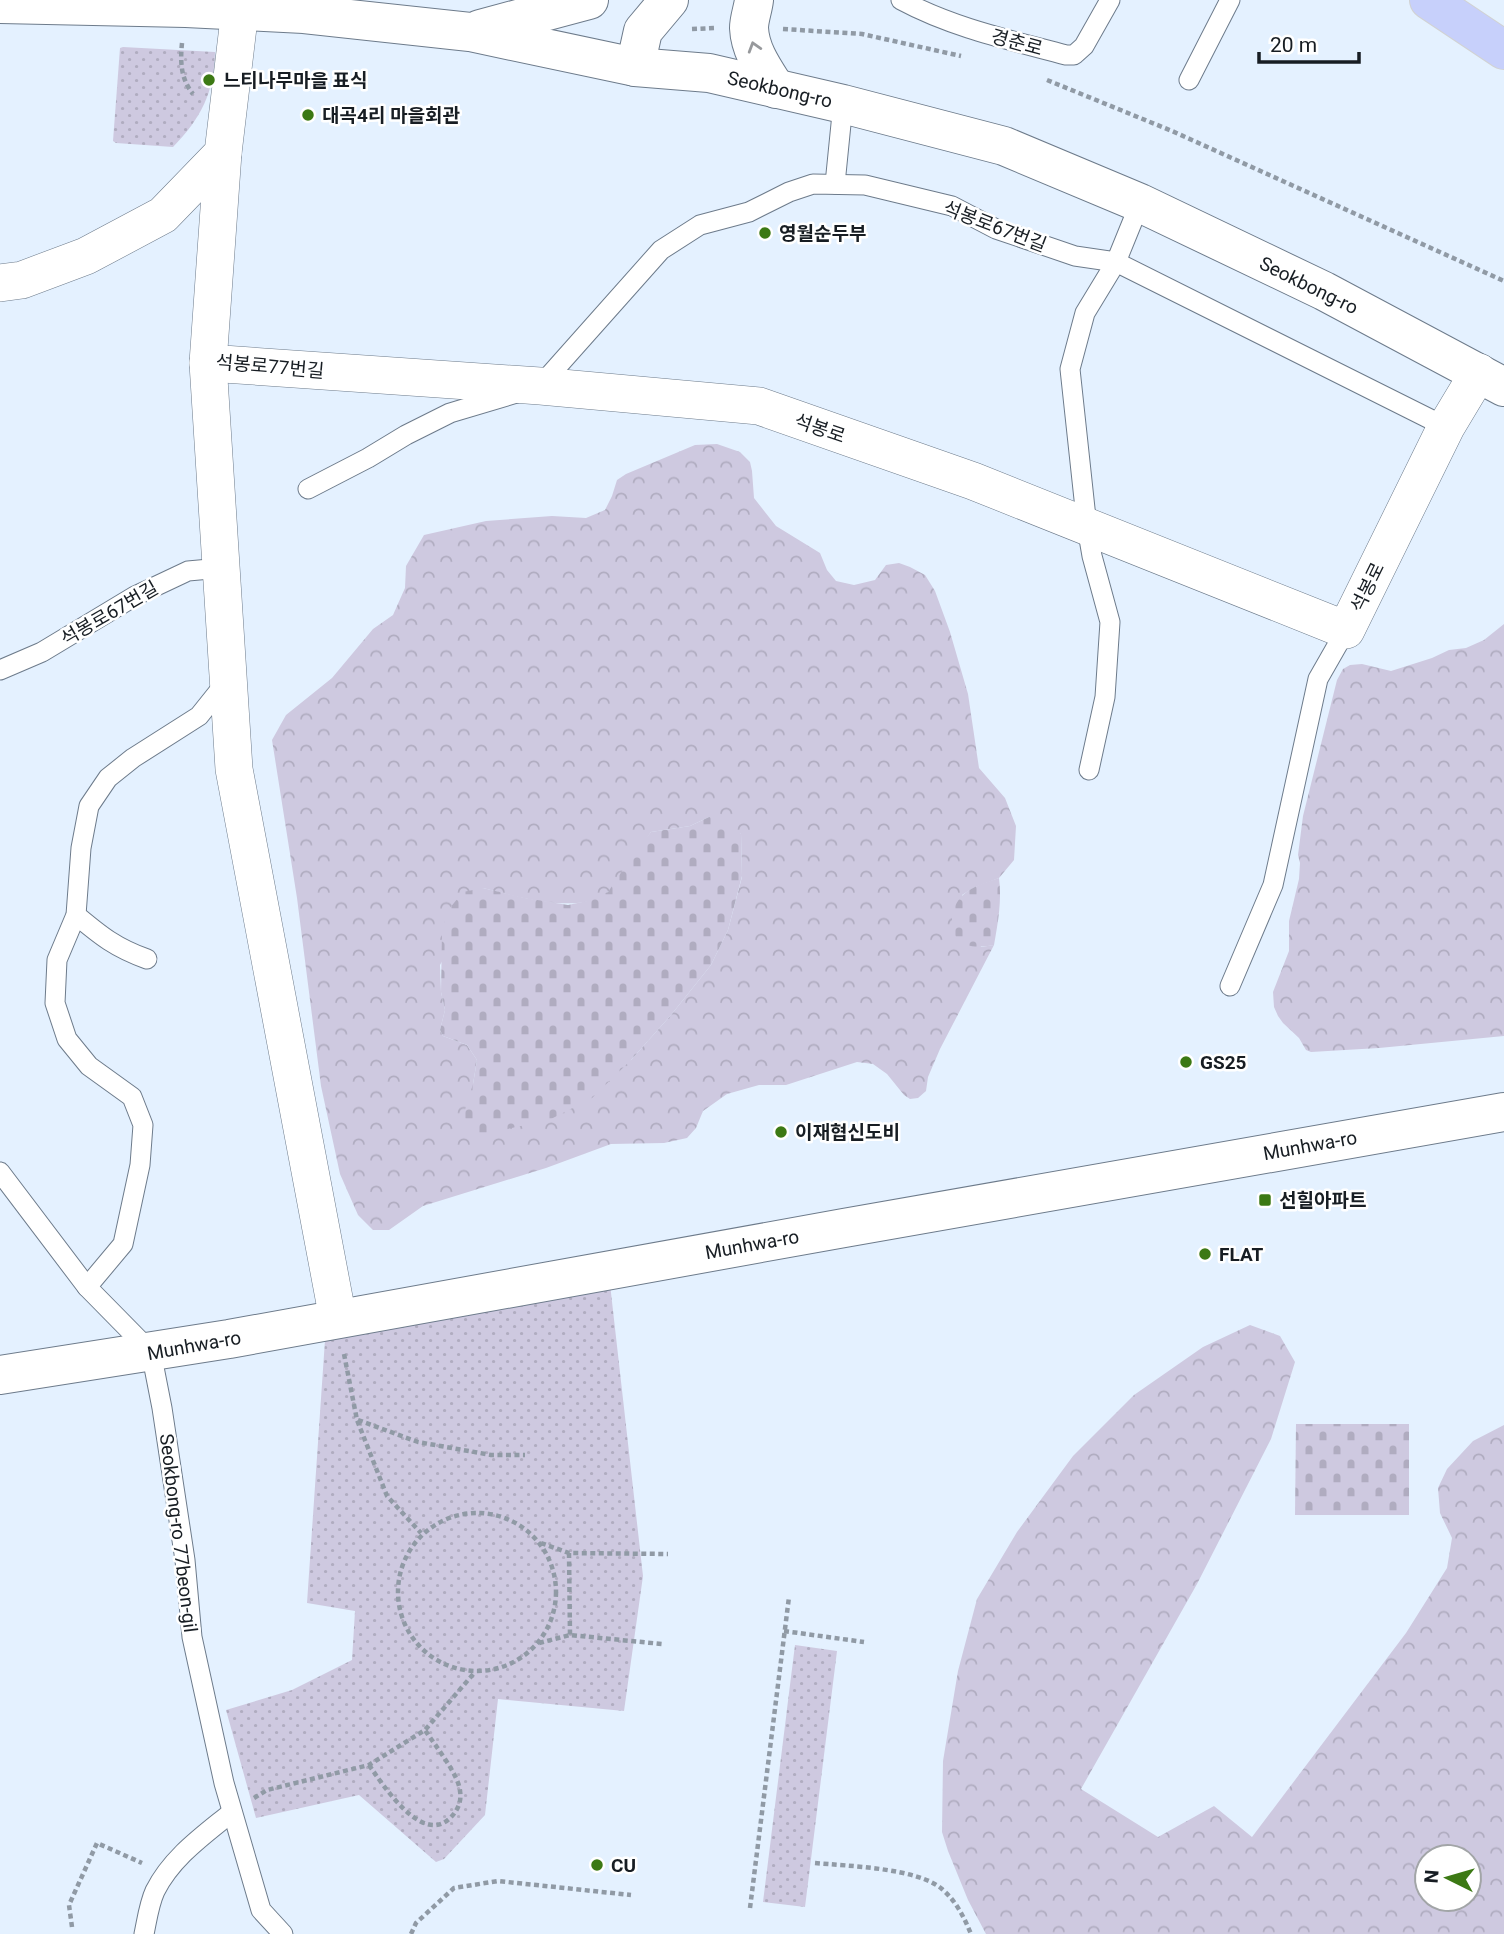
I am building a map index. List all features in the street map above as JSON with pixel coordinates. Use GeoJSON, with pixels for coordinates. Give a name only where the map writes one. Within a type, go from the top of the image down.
{"type":"FeatureCollection","features":[{"type":"Feature","properties":{"kind":"main road"},"geometry":{"type":"LineString","coordinates":[[470,32],[589,0]]}},
{"type":"Feature","properties":{"kind":"main road"},"geometry":{"type":"LineString","coordinates":[[639,49],[669,0]]}},
{"type":"Feature","properties":{"kind":"main road"},"geometry":{"type":"LineString","coordinates":[[1429,0],[1499,40]]}},
{"type":"Feature","properties":{"kind":"main road","name":"Seokbong-ro"},"geometry":{"type":"LineString","coordinates":[[0,4],[304,13],[639,49],[709,73],[1004,146],[1140,203],[1324,291],[1491,380]]}},
{"type":"Feature","properties":{"kind":"main road"},"geometry":{"type":"LineString","coordinates":[[752,14],[752,48],[776,89]]}},
{"type":"Feature","properties":{"kind":"main road","name":"Munhwa-ro"},"geometry":{"type":"LineString","coordinates":[[0,1375],[151,1352],[1504,1112]]}},
{"type":"Feature","properties":{"kind":"street"},"geometry":{"type":"LineString","coordinates":[[0,283],[22,281],[86,256],[163,215],[223,153],[240,10]]}},
{"type":"Feature","properties":{"kind":"street","name":"석봉로77번길"},"geometry":{"type":"LineString","coordinates":[[223,153],[208,363],[540,386]]}},
{"type":"Feature","properties":{"kind":"street"},"geometry":{"type":"LineString","coordinates":[[208,363],[234,769],[338,1319]]}},
{"type":"Feature","properties":{"kind":"street","name":"석봉로"},"geometry":{"type":"LineString","coordinates":[[540,386],[759,406],[974,481],[1346,630],[1446,427],[1491,380]]}},
{"type":"Feature","properties":{"kind":"lane","name":"경춘로"},"geometry":{"type":"LineString","coordinates":[[901,0],[958,26],[1066,55],[1074,55],[1084,46],[1110,0]]}},
{"type":"Feature","properties":{"kind":"lane"},"geometry":{"type":"LineString","coordinates":[[1189,80],[1230,0]]}},
{"type":"Feature","properties":{"kind":"lane"},"geometry":{"type":"LineString","coordinates":[[835,184],[843,104]]}},
{"type":"Feature","properties":{"kind":"lane","name":"석봉로67번길"},"geometry":{"type":"LineString","coordinates":[[540,386],[662,250],[681,236],[700,225],[749,212],[789,192],[813,184],[865,185],[952,206],[996,229],[1074,256],[1116,262],[1446,427]]}},
{"type":"Feature","properties":{"kind":"lane"},"geometry":{"type":"LineString","coordinates":[[1089,770],[1105,697],[1110,622],[1087,527],[1070,369],[1085,313],[1116,262],[1140,203]]}},
{"type":"Feature","properties":{"kind":"lane"},"geometry":{"type":"LineString","coordinates":[[308,489],[450,414],[540,386]]}},
{"type":"Feature","properties":{"kind":"lane","name":"석봉로67번길"},"geometry":{"type":"LineString","coordinates":[[0,670],[42,652],[135,596],[188,570],[221,568]]}},
{"type":"Feature","properties":{"kind":"lane"},"geometry":{"type":"LineString","coordinates":[[1230,986],[1273,885],[1318,679],[1346,630]]}},
{"type":"Feature","properties":{"kind":"lane"},"geometry":{"type":"LineString","coordinates":[[87,1287],[123,1244],[140,1165],[143,1125],[132,1097],[89,1066],[67,1039],[55,1003],[57,960],[76,915],[81,848],[89,806],[108,778],[133,758],[199,716],[228,680]]}},
{"type":"Feature","properties":{"kind":"lane"},"geometry":{"type":"LineString","coordinates":[[76,915],[106,940],[147,960]]}},
{"type":"Feature","properties":{"kind":"lane"},"geometry":{"type":"LineString","coordinates":[[0,1172],[87,1287],[151,1352]]}},
{"type":"Feature","properties":{"kind":"lane","name":"Seokbong-ro 77beon-gil"},"geometry":{"type":"LineString","coordinates":[[151,1352],[183,1546],[192,1637],[224,1783],[261,1910],[283,1934]]}},
{"type":"Feature","properties":{"kind":"lane"},"geometry":{"type":"LineString","coordinates":[[144,1934],[154,1894],[166,1873],[185,1851],[232,1812]]}},
{"type":"Feature","properties":{"kind":"path"},"geometry":{"type":"LineString","coordinates":[[186,8],[180,58],[185,82],[205,104],[228,111]]}},
{"type":"Feature","properties":{"kind":"path"},"geometry":{"type":"LineString","coordinates":[[639,49],[752,14],[862,34],[971,59]]}},
{"type":"Feature","properties":{"kind":"path"},"geometry":{"type":"LineString","coordinates":[[1037,76],[1184,137],[1504,281]]}},
{"type":"Feature","properties":{"kind":"path"},"geometry":{"type":"LineString","coordinates":[[338,1319],[357,1420],[387,1496],[421,1533]]}},
{"type":"Feature","properties":{"kind":"path"},"geometry":{"type":"LineString","coordinates":[[357,1420],[418,1442],[491,1455],[525,1455]]}},
{"type":"Feature","properties":{"kind":"path"},"geometry":{"type":"LineString","coordinates":[[470,1511],[496,1514],[521,1525],[540,1543],[553,1567],[557,1594],[551,1620],[538,1643],[524,1656],[508,1665],[474,1672],[448,1666],[425,1653],[408,1632],[398,1607],[398,1580],[405,1555],[421,1533],[444,1518],[470,1511]]}},
{"type":"Feature","properties":{"kind":"path"},"geometry":{"type":"LineString","coordinates":[[540,1543],[569,1553],[668,1555]]}},
{"type":"Feature","properties":{"kind":"path"},"geometry":{"type":"LineString","coordinates":[[569,1553],[570,1635]]}},
{"type":"Feature","properties":{"kind":"path"},"geometry":{"type":"LineString","coordinates":[[750,1908],[789,1597]]}},
{"type":"Feature","properties":{"kind":"path"},"geometry":{"type":"LineString","coordinates":[[784,1631],[863,1642]]}},
{"type":"Feature","properties":{"kind":"path"},"geometry":{"type":"LineString","coordinates":[[538,1643],[570,1635],[662,1644]]}},
{"type":"Feature","properties":{"kind":"path"},"geometry":{"type":"LineString","coordinates":[[232,1812],[267,1790],[369,1765],[425,1730],[474,1672]]}},
{"type":"Feature","properties":{"kind":"path"},"geometry":{"type":"LineString","coordinates":[[369,1765],[388,1793],[412,1817],[430,1826],[444,1824],[458,1811],[461,1790],[425,1730]]}},
{"type":"Feature","properties":{"kind":"path"},"geometry":{"type":"LineString","coordinates":[[72,1927],[69,1905],[97,1843],[166,1873]]}},
{"type":"Feature","properties":{"kind":"path"},"geometry":{"type":"LineString","coordinates":[[815,1863],[909,1873],[941,1887],[962,1913],[971,1934]]}},
{"type":"Feature","properties":{"kind":"path"},"geometry":{"type":"LineString","coordinates":[[411,1934],[416,1923],[454,1888],[498,1881],[631,1895]]}},
{"type":"Feature","properties":{"kind":"green space"},"geometry":{"type":"Polygon","coordinates":[[[120,48],[215,52],[212,80],[204,104],[191,126],[173,147],[113,141],[120,48]]]}},
{"type":"Feature","properties":{"kind":"green space"},"geometry":{"type":"Polygon","coordinates":[[[717,444],[740,452],[750,462],[754,498],[776,526],[820,553],[827,570],[836,581],[854,585],[875,580],[886,565],[899,563],[925,575],[935,591],[968,694],[979,768],[1005,798],[1016,826],[1014,860],[999,878],[962,895],[981,947],[994,945],[940,1049],[928,1077],[926,1091],[918,1098],[910,1099],[904,1095],[887,1074],[873,1064],[857,1062],[786,1085],[759,1085],[727,1094],[703,1111],[696,1128],[687,1138],[664,1143],[611,1144],[546,1168],[423,1206],[389,1230],[373,1230],[358,1215],[340,1174],[321,1086],[297,898],[272,740],[286,715],[332,678],[373,629],[393,615],[405,588],[406,566],[424,535],[486,521],[552,516],[586,518],[605,510],[617,480],[695,445],[717,444]],[[709,817],[690,826],[651,832],[610,890],[598,898],[583,902],[548,902],[483,888],[440,965],[445,1010],[440,1030],[443,1036],[467,1045],[477,1060],[473,1084],[631,1060],[711,965],[728,930],[742,877],[741,834],[709,817]]]}},
{"type":"Feature","properties":{"kind":"green space"},"geometry":{"type":"Polygon","coordinates":[[[1504,624],[1504,1036],[1379,1048],[1311,1052],[1306,1050],[1299,1038],[1278,1016],[1273,992],[1289,951],[1289,921],[1299,879],[1298,855],[1303,816],[1337,680],[1343,669],[1350,665],[1362,664],[1391,671],[1449,650],[1466,648],[1484,640],[1504,624]]]}},
{"type":"Feature","properties":{"kind":"green space"},"geometry":{"type":"Polygon","coordinates":[[[709,817],[726,820],[741,834],[742,876],[728,930],[711,965],[631,1060],[592,1098],[549,1120],[469,1135],[464,1113],[477,1060],[467,1045],[443,1036],[440,1030],[445,1010],[441,992],[442,930],[449,909],[463,892],[483,888],[568,905],[587,901],[608,892],[651,832],[690,826],[709,817]]]}},
{"type":"Feature","properties":{"kind":"green space"},"geometry":{"type":"Polygon","coordinates":[[[999,878],[1000,903],[994,945],[977,947],[964,944],[959,941],[953,928],[955,905],[968,891],[999,878]]]}},
{"type":"Feature","properties":{"kind":"green space"},"geometry":{"type":"Polygon","coordinates":[[[610,1284],[643,1576],[624,1711],[498,1699],[485,1815],[444,1859],[436,1862],[359,1795],[256,1818],[226,1710],[292,1690],[352,1660],[355,1611],[307,1603],[325,1340],[610,1284]]]}},
{"type":"Feature","properties":{"kind":"green space"},"geometry":{"type":"Polygon","coordinates":[[[1250,1325],[1280,1336],[1295,1362],[1271,1439],[1197,1584],[1081,1789],[1158,1837],[1214,1806],[1252,1837],[1406,1633],[1447,1568],[1452,1538],[1440,1513],[1438,1488],[1447,1469],[1473,1441],[1504,1425],[1504,1934],[986,1934],[968,1900],[942,1832],[943,1761],[958,1671],[977,1599],[1017,1532],[1073,1456],[1134,1395],[1203,1347],[1250,1325]]]}},
{"type":"Feature","properties":{"kind":"green space"},"geometry":{"type":"Polygon","coordinates":[[[1296,1424],[1409,1424],[1409,1515],[1295,1515],[1296,1424]]]}},
{"type":"Feature","properties":{"kind":"green space"},"geometry":{"type":"Polygon","coordinates":[[[795,1645],[837,1651],[805,1907],[763,1902],[795,1645]]]}},
{"type":"Feature","properties":{"kind":"place","name":"느티나무마을 표식"},"geometry":{"type":"Point","coordinates":[209,80]}},
{"type":"Feature","properties":{"kind":"place","name":"대곡4리 마을회관"},"geometry":{"type":"Point","coordinates":[308,115]}},
{"type":"Feature","properties":{"kind":"place","name":"영월순두부"},"geometry":{"type":"Point","coordinates":[765,233]}},
{"type":"Feature","properties":{"kind":"place","name":"GS25"},"geometry":{"type":"Point","coordinates":[1186,1062]}},
{"type":"Feature","properties":{"kind":"place","name":"이재협신도비"},"geometry":{"type":"Point","coordinates":[781,1132]}},
{"type":"Feature","properties":{"kind":"place","name":"선힐아파트"},"geometry":{"type":"Point","coordinates":[1265,1200]}},
{"type":"Feature","properties":{"kind":"place","name":"FLAT"},"geometry":{"type":"Point","coordinates":[1205,1254]}},
{"type":"Feature","properties":{"kind":"place","name":"CU"},"geometry":{"type":"Point","coordinates":[597,1865]}}]}
